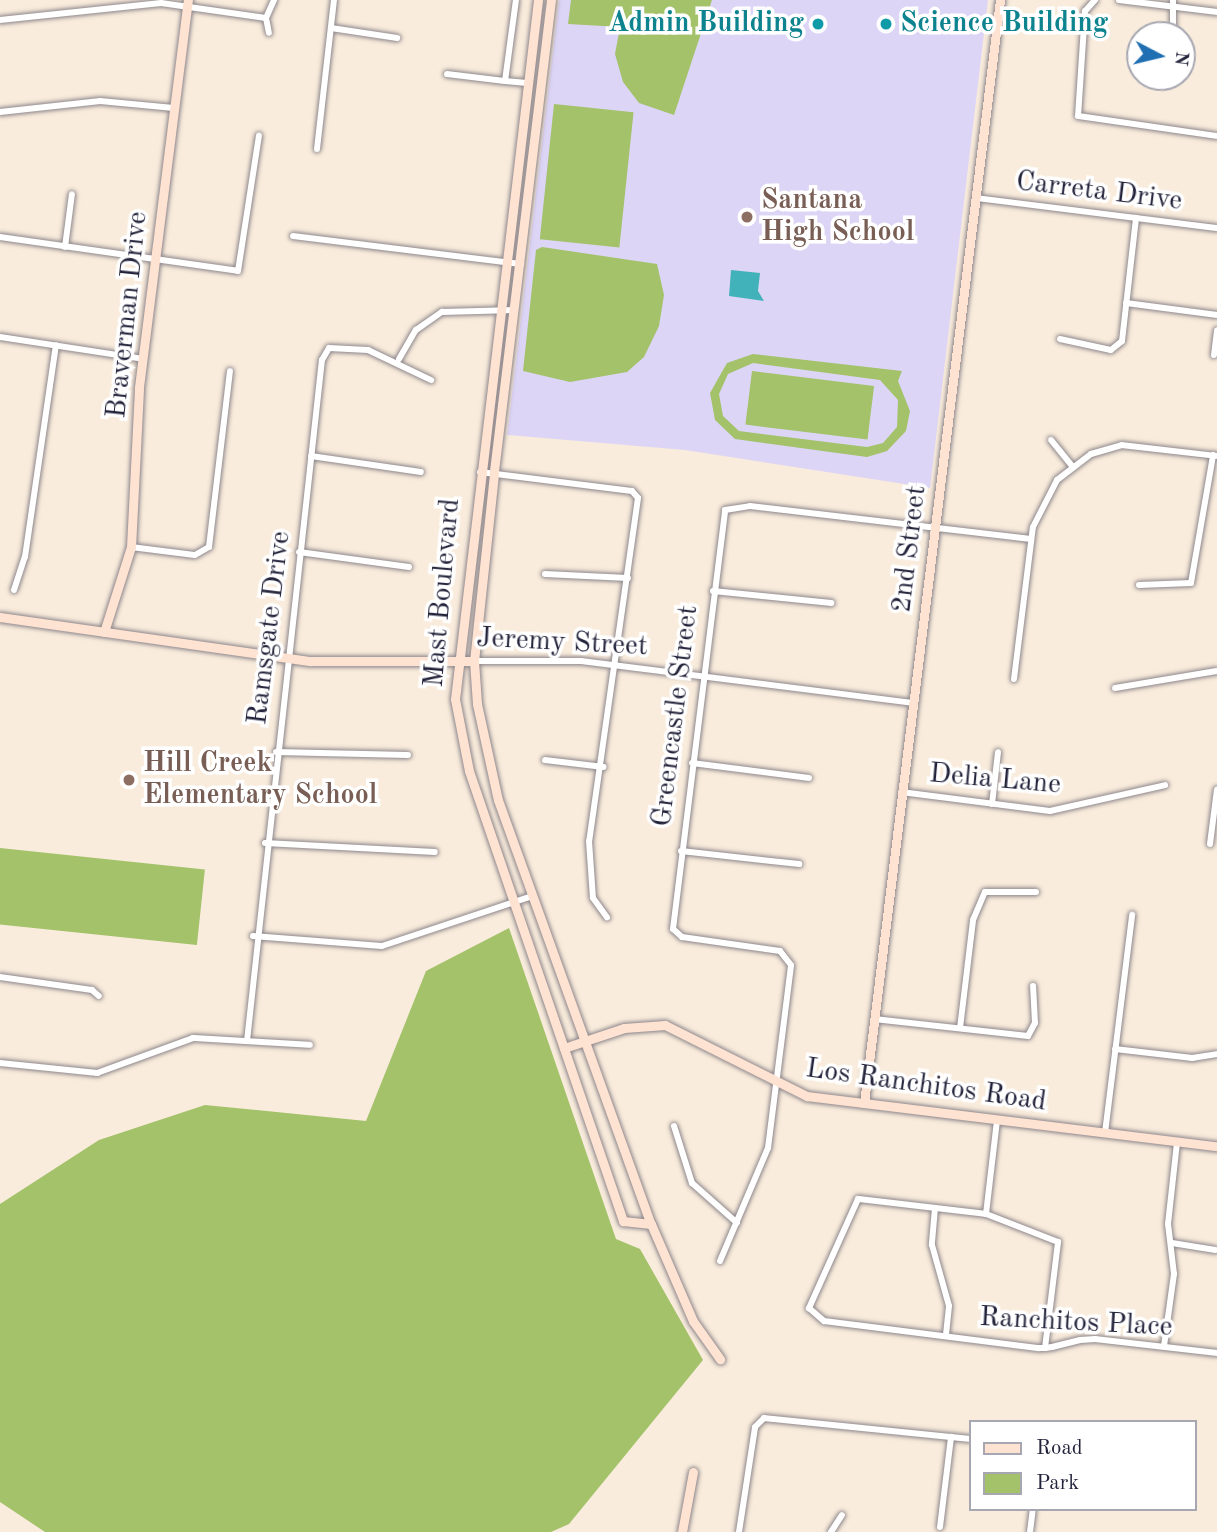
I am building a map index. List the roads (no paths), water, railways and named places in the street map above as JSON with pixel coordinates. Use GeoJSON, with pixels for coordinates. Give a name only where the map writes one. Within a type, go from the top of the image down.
{"type":"FeatureCollection","features":[{"type":"Feature","properties":{"kind":"street"},"geometry":{"type":"LineString","coordinates":[[270,33],[266,18],[274,0]]}},
{"type":"Feature","properties":{"kind":"street"},"geometry":{"type":"LineString","coordinates":[[317,149],[334,0]]}},
{"type":"Feature","properties":{"kind":"street"},"geometry":{"type":"LineString","coordinates":[[505,81],[516,0]]}},
{"type":"Feature","properties":{"kind":"street","name":"Mast Boulevard"},"geometry":{"type":"LineString","coordinates":[[538,0],[456,661],[461,742],[623,1221],[651,1224]]}},
{"type":"Feature","properties":{"kind":"street","name":"Mast Boulevard"},"geometry":{"type":"LineString","coordinates":[[551,0],[474,661],[483,750],[532,896],[651,1224],[692,1321],[720,1359]]}},
{"type":"Feature","properties":{"kind":"street","name":"2nd Street"},"geometry":{"type":"LineString","coordinates":[[864,1103],[1000,0]]}},
{"type":"Feature","properties":{"kind":"street"},"geometry":{"type":"LineString","coordinates":[[1095,0],[1085,11],[1074,109],[1081,118],[1217,136]]}},
{"type":"Feature","properties":{"kind":"street"},"geometry":{"type":"LineString","coordinates":[[1119,0],[1173,3],[1217,12]]}},
{"type":"Feature","properties":{"kind":"street"},"geometry":{"type":"LineString","coordinates":[[0,20],[161,3],[188,3],[266,18]]}},
{"type":"Feature","properties":{"kind":"street","name":"Braverman Drive"},"geometry":{"type":"LineString","coordinates":[[104,632],[131,547],[144,359],[188,3]]}},
{"type":"Feature","properties":{"kind":"street"},"geometry":{"type":"LineString","coordinates":[[1173,3],[1173,21]]}},
{"type":"Feature","properties":{"kind":"street"},"geometry":{"type":"LineString","coordinates":[[331,28],[397,38]]}},
{"type":"Feature","properties":{"kind":"street"},"geometry":{"type":"LineString","coordinates":[[447,74],[527,83]]}},
{"type":"Feature","properties":{"kind":"street"},"geometry":{"type":"LineString","coordinates":[[0,113],[100,101],[174,108]]}},
{"type":"Feature","properties":{"kind":"street"},"geometry":{"type":"LineString","coordinates":[[0,237],[238,271],[259,136]]}},
{"type":"Feature","properties":{"kind":"street"},"geometry":{"type":"LineString","coordinates":[[65,247],[72,194]]}},
{"type":"Feature","properties":{"kind":"street","name":"Carreta Drive"},"geometry":{"type":"LineString","coordinates":[[976,198],[1217,228]]}},
{"type":"Feature","properties":{"kind":"street"},"geometry":{"type":"LineString","coordinates":[[1060,340],[1118,347],[1136,218]]}},
{"type":"Feature","properties":{"kind":"street"},"geometry":{"type":"LineString","coordinates":[[293,236],[521,264]]}},
{"type":"Feature","properties":{"kind":"street"},"geometry":{"type":"LineString","coordinates":[[1126,303],[1217,315]]}},
{"type":"Feature","properties":{"kind":"street"},"geometry":{"type":"LineString","coordinates":[[432,380],[399,359],[411,336],[435,315],[458,307],[515,310]]}},
{"type":"Feature","properties":{"kind":"street"},"geometry":{"type":"LineString","coordinates":[[1214,355],[1217,330]]}},
{"type":"Feature","properties":{"kind":"street"},"geometry":{"type":"LineString","coordinates":[[0,337],[144,359]]}},
{"type":"Feature","properties":{"kind":"street"},"geometry":{"type":"LineString","coordinates":[[14,590],[25,557],[56,345]]}},
{"type":"Feature","properties":{"kind":"street","name":"Ramsgate Drive"},"geometry":{"type":"LineString","coordinates":[[247,1041],[253,936],[311,456],[329,348],[399,359]]}},
{"type":"Feature","properties":{"kind":"street"},"geometry":{"type":"LineString","coordinates":[[131,547],[195,555],[209,547],[230,371]]}},
{"type":"Feature","properties":{"kind":"street"},"geometry":{"type":"LineString","coordinates":[[1051,440],[1072,466]]}},
{"type":"Feature","properties":{"kind":"street"},"geometry":{"type":"LineString","coordinates":[[1014,679],[1031,539],[1044,497],[1072,466],[1101,450],[1133,444],[1215,456],[1191,583],[1139,585]]}},
{"type":"Feature","properties":{"kind":"street"},"geometry":{"type":"LineString","coordinates":[[311,456],[421,472]]}},
{"type":"Feature","properties":{"kind":"street"},"geometry":{"type":"LineString","coordinates":[[478,472],[635,494],[628,578],[604,767],[589,841],[593,898],[607,917]]}},
{"type":"Feature","properties":{"kind":"street","name":"Greencastle Street"},"geometry":{"type":"LineString","coordinates":[[776,1083],[788,954],[676,934],[681,851],[721,520],[730,506],[936,529]]}},
{"type":"Feature","properties":{"kind":"street"},"geometry":{"type":"LineString","coordinates":[[936,529],[1031,539]]}},
{"type":"Feature","properties":{"kind":"street"},"geometry":{"type":"LineString","coordinates":[[299,552],[409,567]]}},
{"type":"Feature","properties":{"kind":"street"},"geometry":{"type":"LineString","coordinates":[[545,574],[628,578]]}},
{"type":"Feature","properties":{"kind":"street"},"geometry":{"type":"LineString","coordinates":[[713,591],[831,603]]}},
{"type":"Feature","properties":{"kind":"street","name":"Jeremy Street"},"geometry":{"type":"LineString","coordinates":[[0,617],[287,658],[617,665],[912,703]]}},
{"type":"Feature","properties":{"kind":"street"},"geometry":{"type":"LineString","coordinates":[[1115,688],[1217,671]]}},
{"type":"Feature","properties":{"kind":"street"},"geometry":{"type":"LineString","coordinates":[[276,752],[408,755]]}},
{"type":"Feature","properties":{"kind":"street"},"geometry":{"type":"LineString","coordinates":[[992,804],[998,752]]}},
{"type":"Feature","properties":{"kind":"street"},"geometry":{"type":"LineString","coordinates":[[545,760],[604,767]]}},
{"type":"Feature","properties":{"kind":"street"},"geometry":{"type":"LineString","coordinates":[[692,763],[809,778]]}},
{"type":"Feature","properties":{"kind":"street","name":"Delia Lane"},"geometry":{"type":"LineString","coordinates":[[901,792],[992,804],[1064,809],[1165,785]]}},
{"type":"Feature","properties":{"kind":"street"},"geometry":{"type":"LineString","coordinates":[[1210,844],[1217,789]]}},
{"type":"Feature","properties":{"kind":"street"},"geometry":{"type":"LineString","coordinates":[[265,843],[435,852]]}},
{"type":"Feature","properties":{"kind":"street"},"geometry":{"type":"LineString","coordinates":[[681,851],[799,864]]}},
{"type":"Feature","properties":{"kind":"street"},"geometry":{"type":"LineString","coordinates":[[960,1028],[973,920],[985,892],[1036,892]]}},
{"type":"Feature","properties":{"kind":"street"},"geometry":{"type":"LineString","coordinates":[[253,936],[382,946],[532,896]]}},
{"type":"Feature","properties":{"kind":"street"},"geometry":{"type":"LineString","coordinates":[[1105,1133],[1132,915]]}},
{"type":"Feature","properties":{"kind":"street"},"geometry":{"type":"LineString","coordinates":[[0,977],[92,990],[99,996]]}},
{"type":"Feature","properties":{"kind":"street"},"geometry":{"type":"LineString","coordinates":[[874,1019],[1028,1036],[1034,1023],[1033,986]]}},
{"type":"Feature","properties":{"kind":"street","name":"Los Ranchitos Road"},"geometry":{"type":"LineString","coordinates":[[564,1048],[633,1026],[677,1028],[776,1083],[807,1096],[1217,1146]]}},
{"type":"Feature","properties":{"kind":"street"},"geometry":{"type":"LineString","coordinates":[[0,1063],[97,1073],[175,1041],[247,1041],[310,1045]]}},
{"type":"Feature","properties":{"kind":"street"},"geometry":{"type":"LineString","coordinates":[[1115,1049],[1192,1058],[1217,1054]]}},
{"type":"Feature","properties":{"kind":"street"},"geometry":{"type":"LineString","coordinates":[[720,1261],[765,1160],[776,1083]]}},
{"type":"Feature","properties":{"kind":"street"},"geometry":{"type":"LineString","coordinates":[[986,1214],[997,1121]]}},
{"type":"Feature","properties":{"kind":"street"},"geometry":{"type":"LineString","coordinates":[[674,1126],[692,1183],[737,1223]]}},
{"type":"Feature","properties":{"kind":"street"},"geometry":{"type":"LineString","coordinates":[[1164,1346],[1172,1243],[1168,1224],[1177,1142]]}},
{"type":"Feature","properties":{"kind":"street","name":"Ranchitos Place"},"geometry":{"type":"LineString","coordinates":[[935,1208],[858,1199],[810,1315],[1045,1348],[1095,1339],[1217,1353]]}},
{"type":"Feature","properties":{"kind":"street"},"geometry":{"type":"LineString","coordinates":[[946,1336],[947,1292],[932,1245],[935,1208],[986,1214],[1058,1242],[1045,1348]]}},
{"type":"Feature","properties":{"kind":"street"},"geometry":{"type":"LineString","coordinates":[[1172,1243],[1215,1250]]}},
{"type":"Feature","properties":{"kind":"street"},"geometry":{"type":"LineString","coordinates":[[739,1532],[755,1427],[764,1418],[968,1439]]}},
{"type":"Feature","properties":{"kind":"street"},"geometry":{"type":"LineString","coordinates":[[940,1527],[951,1437]]}},
{"type":"Feature","properties":{"kind":"street"},"geometry":{"type":"LineString","coordinates":[[682,1532],[693,1472]]}},
{"type":"Feature","properties":{"kind":"street"},"geometry":{"type":"LineString","coordinates":[[1030,1532],[1033,1511]]}},
{"type":"Feature","properties":{"kind":"street"},"geometry":{"type":"LineString","coordinates":[[831,1532],[842,1515]]}},
{"type":"Feature","properties":{"kind":"water"},"geometry":{"type":"Polygon","coordinates":[[[731,270],[760,273],[758,291],[764,301],[729,296],[731,270]]]}},
{"type":"Feature","properties":{"kind":"place","name":"Admin Building"},"geometry":{"type":"Point","coordinates":[818,24]}},
{"type":"Feature","properties":{"kind":"place","name":"Science Building"},"geometry":{"type":"Point","coordinates":[886,24]}},
{"type":"Feature","properties":{"kind":"place","name":"Santana High School"},"geometry":{"type":"Point","coordinates":[747,217]}},
{"type":"Feature","properties":{"kind":"place","name":"Hill Creek Elementary School"},"geometry":{"type":"Point","coordinates":[129,780]}}]}
